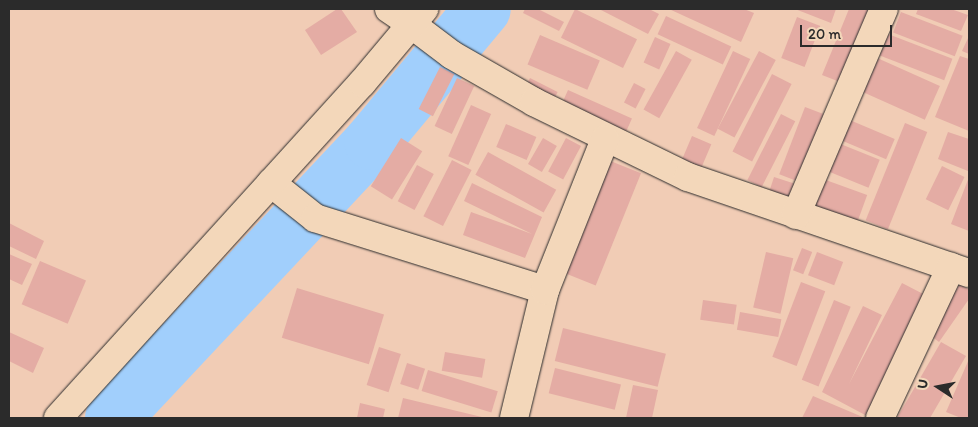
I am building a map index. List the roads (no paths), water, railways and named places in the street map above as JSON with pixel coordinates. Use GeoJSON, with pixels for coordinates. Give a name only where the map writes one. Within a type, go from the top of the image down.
{"type":"FeatureCollection","features":[{"type":"Feature","properties":{"kind":"street"},"geometry":{"type":"LineString","coordinates":[[389,9],[420,23],[452,55],[605,139],[697,180],[960,270],[880,418]]}},
{"type":"Feature","properties":{"kind":"street"},"geometry":{"type":"LineString","coordinates":[[796,215],[884,9]]}},
{"type":"Feature","properties":{"kind":"street"},"geometry":{"type":"LineString","coordinates":[[58,418],[278,188],[362,83],[420,23]]}},
{"type":"Feature","properties":{"kind":"street"},"geometry":{"type":"LineString","coordinates":[[514,418],[545,290],[605,139]]}},
{"type":"Feature","properties":{"kind":"street"},"geometry":{"type":"LineString","coordinates":[[278,188],[308,214],[545,290]]}},
{"type":"Feature","properties":{"kind":"waterway"},"geometry":{"type":"LineString","coordinates":[[113,418],[372,142],[483,9]]}}]}
